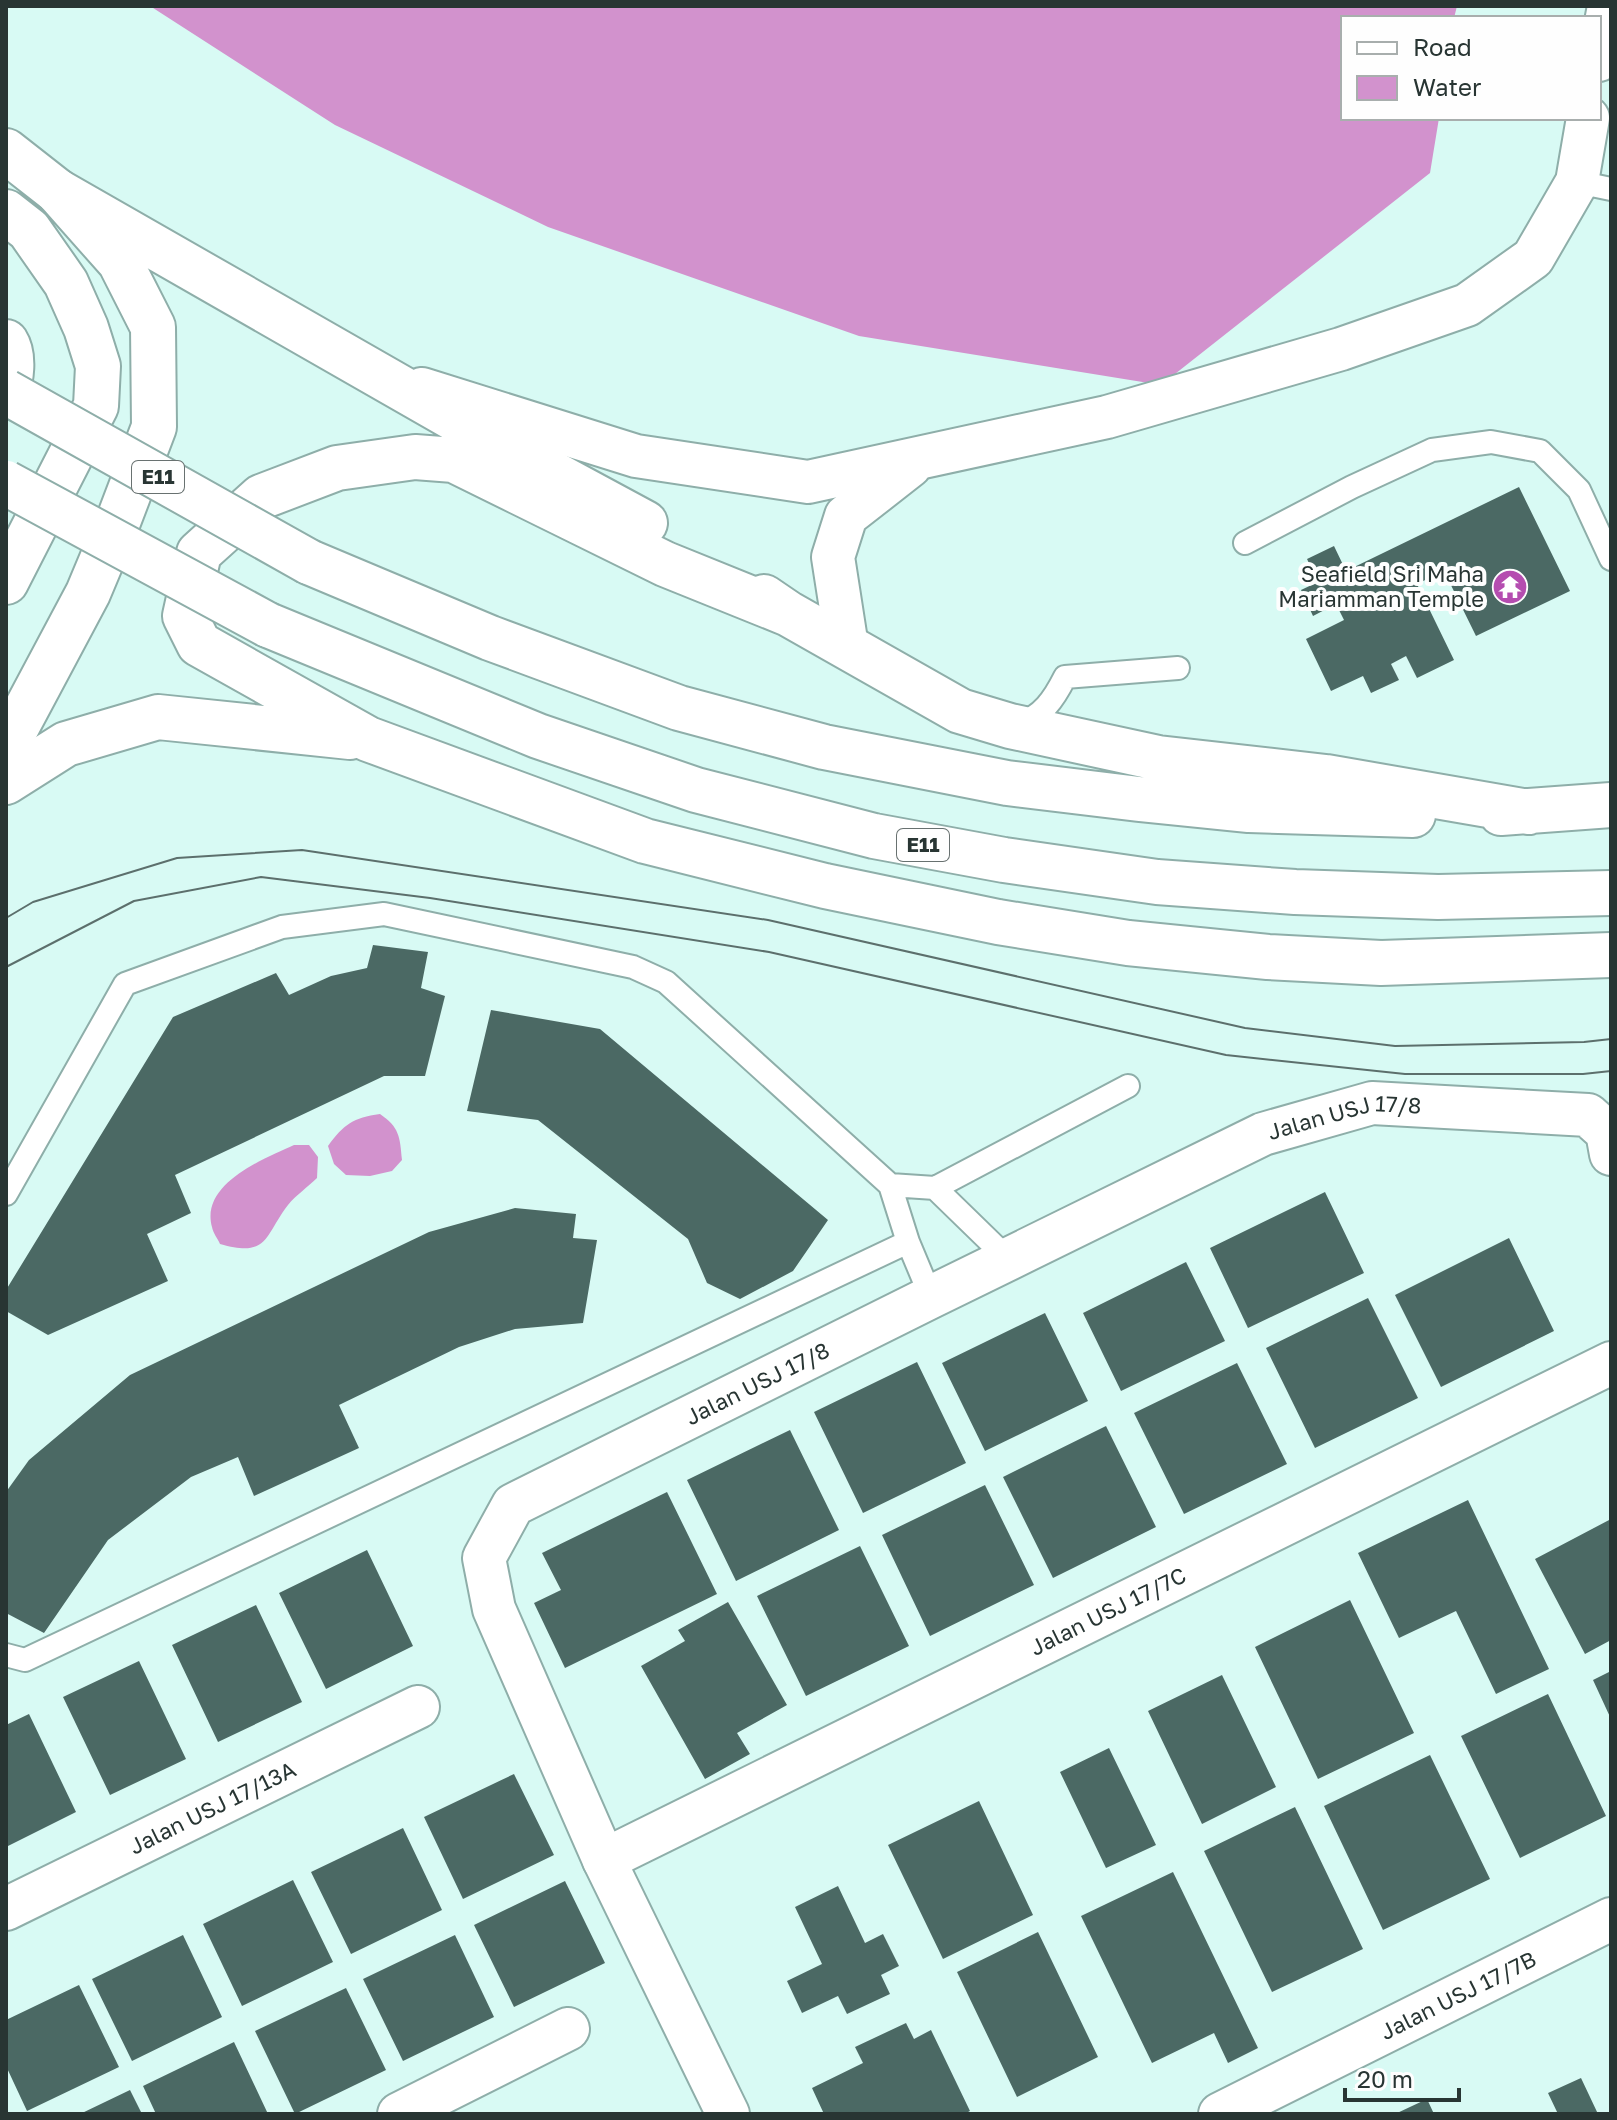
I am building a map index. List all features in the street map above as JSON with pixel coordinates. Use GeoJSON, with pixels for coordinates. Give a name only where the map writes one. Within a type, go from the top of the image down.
{"type":"FeatureCollection","features":[{"type":"Feature","properties":{"kind":"main road"},"geometry":{"type":"LineString","coordinates":[[6,151],[57,191],[504,447],[698,552],[789,614],[960,711],[1010,726],[1158,758],[1326,777],[1529,812]]}},
{"type":"Feature","properties":{"kind":"main road"},"geometry":{"type":"LineString","coordinates":[[6,747],[88,593],[154,427],[153,327],[120,262],[57,191]]}},
{"type":"Feature","properties":{"kind":"main road"},"geometry":{"type":"LineString","coordinates":[[6,582],[96,406],[98,366],[86,328],[66,283],[18,221]]}},
{"type":"Feature","properties":{"kind":"main road"},"geometry":{"type":"LineString","coordinates":[[6,342],[10,348],[11,380],[6,393]]}},
{"type":"Feature","properties":{"kind":"main road","name":"E11"},"geometry":{"type":"LineString","coordinates":[[6,393],[309,562],[490,638],[679,708],[824,747],[1007,783],[1249,810],[1421,815],[1529,812],[1611,805]]}},
{"type":"Feature","properties":{"kind":"main road"},"geometry":{"type":"LineString","coordinates":[[789,614],[665,564],[454,460],[415,457],[337,468],[261,497],[199,553],[185,616],[199,644],[368,739],[645,841],[825,886],[998,922],[1128,943],[1296,958],[1381,963],[1611,955]]}},
{"type":"Feature","properties":{"kind":"main road","name":"E11"},"geometry":{"type":"LineString","coordinates":[[6,483],[268,625],[552,741],[696,790],[874,836],[1004,860],[1157,882],[1295,892],[1438,897],[1611,893]]}},
{"type":"Feature","properties":{"kind":"main road"},"geometry":{"type":"LineString","coordinates":[[6,782],[66,744],[158,717],[368,739]]}},
{"type":"Feature","properties":{"kind":"street"},"geometry":{"type":"LineString","coordinates":[[1601,49],[1609,6]]}},
{"type":"Feature","properties":{"kind":"street"},"geometry":{"type":"LineString","coordinates":[[379,376],[636,456],[808,482],[1107,417],[1341,349],[1467,305],[1533,258],[1594,186],[1588,120]]}},
{"type":"Feature","properties":{"kind":"street"},"geometry":{"type":"LineString","coordinates":[[847,647],[833,557],[846,516],[921,458]]}},
{"type":"Feature","properties":{"kind":"street","name":"Jalan USJ 17/8"},"geometry":{"type":"LineString","coordinates":[[728,2114],[604,1860],[494,1609],[484,1558],[513,1505],[1263,1134],[1372,1103],[1588,1115],[1607,1132],[1611,1154]]}},
{"type":"Feature","properties":{"kind":"street","name":"Jalan USJ 17/7C"},"geometry":{"type":"LineString","coordinates":[[604,1860],[1611,1363]]}},
{"type":"Feature","properties":{"kind":"street","name":"Jalan USJ 17/13A"},"geometry":{"type":"LineString","coordinates":[[6,1909],[418,1707]]}},
{"type":"Feature","properties":{"kind":"street","name":"Jalan USJ 17/7B"},"geometry":{"type":"LineString","coordinates":[[1220,2114],[1611,1919]]}},
{"type":"Feature","properties":{"kind":"street"},"geometry":{"type":"LineString","coordinates":[[399,2114],[568,2029]]}},
{"type":"Feature","properties":{"kind":"lane"},"geometry":{"type":"LineString","coordinates":[[1245,543],[1352,487],[1432,450],[1491,442],[1540,451],[1579,490],[1611,559]]}},
{"type":"Feature","properties":{"kind":"lane"},"geometry":{"type":"LineString","coordinates":[[1010,726],[1042,712],[1054,699],[1065,677],[1178,668]]}},
{"type":"Feature","properties":{"kind":"lane"},"geometry":{"type":"LineString","coordinates":[[1054,699],[1058,714],[1077,740]]}},
{"type":"Feature","properties":{"kind":"lane"},"geometry":{"type":"LineString","coordinates":[[6,1194],[125,984],[282,927],[384,914],[633,967],[666,982],[890,1185],[908,1242],[931,1297]]}},
{"type":"Feature","properties":{"kind":"lane"},"geometry":{"type":"LineString","coordinates":[[890,1185],[935,1188],[1128,1086]]}},
{"type":"Feature","properties":{"kind":"lane"},"geometry":{"type":"LineString","coordinates":[[935,1188],[1008,1259]]}},
{"type":"Feature","properties":{"kind":"lane"},"geometry":{"type":"LineString","coordinates":[[6,1655],[25,1660],[908,1242]]}},
{"type":"Feature","properties":{"kind":"water"},"geometry":{"type":"Polygon","coordinates":[[[150,6],[1457,6],[1454,16],[1341,16],[1341,120],[1439,120],[1430,173],[1161,385],[859,336],[548,227],[335,125],[150,6]]]}},
{"type":"Feature","properties":{"kind":"water"},"geometry":{"type":"Polygon","coordinates":[[[380,1114],[397,1133],[402,1160],[392,1171],[370,1176],[346,1175],[334,1164],[328,1146],[350,1123],[380,1114]]]}},
{"type":"Feature","properties":{"kind":"water"},"geometry":{"type":"Polygon","coordinates":[[[294,1145],[309,1145],[318,1157],[317,1178],[291,1201],[269,1235],[257,1246],[236,1248],[220,1244],[212,1227],[211,1212],[215,1198],[237,1175],[294,1145]]]}},
{"type":"Feature","properties":{"kind":"building","name":"Seafield Sri Maha Mariamman Temple"},"geometry":{"type":"Polygon","coordinates":[[[1519,487],[1570,591],[1476,636],[1444,571],[1417,584],[1454,660],[1417,678],[1406,656],[1391,664],[1399,680],[1371,693],[1363,676],[1331,691],[1306,639],[1344,620],[1336,604],[1313,616],[1301,590],[1318,582],[1307,559],[1334,546],[1346,571],[1519,487]]]}},
{"type":"Feature","properties":{"kind":"building"},"geometry":{"type":"Polygon","coordinates":[[[373,945],[428,952],[421,988],[445,996],[425,1076],[384,1076],[175,1175],[191,1213],[147,1234],[168,1281],[48,1335],[6,1311],[6,1290],[173,1017],[276,973],[289,995],[331,976],[367,968],[373,945]]]}},
{"type":"Feature","properties":{"kind":"building"},"geometry":{"type":"Polygon","coordinates":[[[491,1010],[600,1029],[828,1220],[793,1271],[740,1299],[707,1283],[688,1239],[538,1120],[467,1111],[491,1010]]]}},
{"type":"Feature","properties":{"kind":"building"},"geometry":{"type":"Polygon","coordinates":[[[1325,1192],[1364,1273],[1248,1328],[1210,1248],[1325,1192]]]}},
{"type":"Feature","properties":{"kind":"building"},"geometry":{"type":"Polygon","coordinates":[[[515,1208],[576,1214],[573,1238],[597,1240],[583,1323],[515,1329],[459,1347],[339,1405],[359,1448],[254,1496],[238,1457],[191,1477],[108,1540],[44,1633],[6,1613],[6,1492],[29,1460],[130,1375],[429,1232],[515,1208]]]}},
{"type":"Feature","properties":{"kind":"building"},"geometry":{"type":"Polygon","coordinates":[[[1509,1238],[1554,1331],[1441,1387],[1395,1295],[1509,1238]]]}},
{"type":"Feature","properties":{"kind":"building"},"geometry":{"type":"Polygon","coordinates":[[[1186,1262],[1225,1341],[1121,1391],[1083,1313],[1186,1262]]]}},
{"type":"Feature","properties":{"kind":"building"},"geometry":{"type":"Polygon","coordinates":[[[1368,1298],[1418,1398],[1315,1448],[1266,1348],[1368,1298]]]}},
{"type":"Feature","properties":{"kind":"building"},"geometry":{"type":"Polygon","coordinates":[[[1045,1313],[1088,1401],[985,1451],[942,1363],[1045,1313]]]}},
{"type":"Feature","properties":{"kind":"building"},"geometry":{"type":"Polygon","coordinates":[[[917,1362],[966,1463],[863,1513],[814,1412],[917,1362]]]}},
{"type":"Feature","properties":{"kind":"building"},"geometry":{"type":"Polygon","coordinates":[[[1237,1363],[1287,1464],[1184,1514],[1134,1413],[1237,1363]]]}},
{"type":"Feature","properties":{"kind":"building"},"geometry":{"type":"Polygon","coordinates":[[[1106,1426],[1156,1527],[1053,1578],[1003,1477],[1106,1426]]]}},
{"type":"Feature","properties":{"kind":"building"},"geometry":{"type":"Polygon","coordinates":[[[790,1430],[839,1530],[736,1581],[687,1480],[790,1430]]]}},
{"type":"Feature","properties":{"kind":"building"},"geometry":{"type":"Polygon","coordinates":[[[985,1485],[1034,1585],[930,1636],[882,1535],[985,1485]]]}},
{"type":"Feature","properties":{"kind":"building"},"geometry":{"type":"Polygon","coordinates":[[[667,1492],[717,1594],[565,1668],[534,1603],[561,1590],[542,1553],[667,1492]]]}},
{"type":"Feature","properties":{"kind":"building"},"geometry":{"type":"Polygon","coordinates":[[[1468,1500],[1549,1669],[1496,1694],[1456,1611],[1399,1638],[1358,1553],[1468,1500]]]}},
{"type":"Feature","properties":{"kind":"building"},"geometry":{"type":"Polygon","coordinates":[[[1611,1519],[1611,1640],[1585,1654],[1535,1559],[1611,1519]]]}},
{"type":"Feature","properties":{"kind":"building"},"geometry":{"type":"Polygon","coordinates":[[[860,1546],[909,1646],[806,1696],[757,1596],[860,1546]]]}},
{"type":"Feature","properties":{"kind":"building"},"geometry":{"type":"Polygon","coordinates":[[[367,1550],[413,1646],[326,1689],[279,1593],[367,1550]]]}},
{"type":"Feature","properties":{"kind":"building"},"geometry":{"type":"Polygon","coordinates":[[[1350,1600],[1414,1733],[1318,1779],[1255,1647],[1350,1600]]]}},
{"type":"Feature","properties":{"kind":"building"},"geometry":{"type":"Polygon","coordinates":[[[728,1602],[787,1705],[737,1733],[750,1754],[705,1779],[641,1666],[685,1641],[678,1630],[728,1602]]]}},
{"type":"Feature","properties":{"kind":"building"},"geometry":{"type":"Polygon","coordinates":[[[256,1605],[302,1702],[218,1742],[172,1645],[256,1605]]]}},
{"type":"Feature","properties":{"kind":"building"},"geometry":{"type":"Polygon","coordinates":[[[139,1661],[186,1759],[110,1795],[63,1697],[139,1661]]]}},
{"type":"Feature","properties":{"kind":"building"},"geometry":{"type":"Polygon","coordinates":[[[1611,1671],[1611,1719],[1593,1680],[1611,1671]]]}},
{"type":"Feature","properties":{"kind":"building"},"geometry":{"type":"Polygon","coordinates":[[[1222,1675],[1276,1787],[1202,1824],[1148,1711],[1222,1675]]]}},
{"type":"Feature","properties":{"kind":"building"},"geometry":{"type":"Polygon","coordinates":[[[1548,1694],[1606,1816],[1520,1858],[1461,1736],[1548,1694]]]}},
{"type":"Feature","properties":{"kind":"building"},"geometry":{"type":"Polygon","coordinates":[[[29,1714],[76,1812],[6,1847],[6,1725],[29,1714]]]}},
{"type":"Feature","properties":{"kind":"building"},"geometry":{"type":"Polygon","coordinates":[[[1109,1748],[1156,1845],[1106,1868],[1060,1772],[1109,1748]]]}},
{"type":"Feature","properties":{"kind":"building"},"geometry":{"type":"Polygon","coordinates":[[[1430,1755],[1490,1879],[1383,1930],[1324,1806],[1430,1755]]]}},
{"type":"Feature","properties":{"kind":"building"},"geometry":{"type":"Polygon","coordinates":[[[514,1774],[554,1855],[463,1899],[424,1817],[514,1774]]]}},
{"type":"Feature","properties":{"kind":"building"},"geometry":{"type":"Polygon","coordinates":[[[979,1801],[1033,1915],[943,1959],[888,1845],[979,1801]]]}},
{"type":"Feature","properties":{"kind":"building"},"geometry":{"type":"Polygon","coordinates":[[[1295,1807],[1363,1949],[1272,1992],[1204,1851],[1295,1807]]]}},
{"type":"Feature","properties":{"kind":"building"},"geometry":{"type":"Polygon","coordinates":[[[403,1828],[442,1910],[351,1954],[311,1872],[403,1828]]]}},
{"type":"Feature","properties":{"kind":"building"},"geometry":{"type":"Polygon","coordinates":[[[1173,1872],[1258,2048],[1228,2063],[1214,2033],[1152,2063],[1081,1916],[1173,1872]]]}},
{"type":"Feature","properties":{"kind":"building"},"geometry":{"type":"Polygon","coordinates":[[[293,1880],[333,1962],[242,2006],[203,1924],[293,1880]]]}},
{"type":"Feature","properties":{"kind":"building"},"geometry":{"type":"Polygon","coordinates":[[[565,1881],[605,1963],[514,2007],[474,1925],[565,1881]]]}},
{"type":"Feature","properties":{"kind":"building"},"geometry":{"type":"Polygon","coordinates":[[[838,1886],[865,1943],[883,1934],[899,1966],[881,1975],[890,1994],[847,2014],[838,1996],[802,2013],[787,1981],[822,1964],[795,1907],[838,1886]]]}},
{"type":"Feature","properties":{"kind":"building"},"geometry":{"type":"Polygon","coordinates":[[[1038,1932],[1098,2057],[1017,2097],[957,1972],[1038,1932]]]}},
{"type":"Feature","properties":{"kind":"building"},"geometry":{"type":"Polygon","coordinates":[[[183,1935],[222,2017],[132,2061],[92,1979],[183,1935]]]}},
{"type":"Feature","properties":{"kind":"building"},"geometry":{"type":"Polygon","coordinates":[[[455,1935],[494,2017],[403,2061],[363,1979],[455,1935]]]}},
{"type":"Feature","properties":{"kind":"building"},"geometry":{"type":"Polygon","coordinates":[[[79,1985],[119,2067],[27,2111],[6,2066],[6,2020],[79,1985]]]}},
{"type":"Feature","properties":{"kind":"building"},"geometry":{"type":"Polygon","coordinates":[[[346,1988],[386,2070],[295,2114],[255,2031],[346,1988]]]}},
{"type":"Feature","properties":{"kind":"building"},"geometry":{"type":"Polygon","coordinates":[[[906,2023],[914,2039],[931,2030],[970,2111],[964,2114],[824,2114],[812,2088],[863,2063],[855,2047],[906,2023]]]}},
{"type":"Feature","properties":{"kind":"building"},"geometry":{"type":"Polygon","coordinates":[[[234,2042],[268,2114],[156,2114],[143,2086],[234,2042]]]}},
{"type":"Feature","properties":{"kind":"building"},"geometry":{"type":"Polygon","coordinates":[[[1581,2078],[1598,2114],[1558,2114],[1548,2093],[1581,2078]]]}},
{"type":"Feature","properties":{"kind":"building"},"geometry":{"type":"Polygon","coordinates":[[[130,2090],[142,2114],[80,2114],[130,2090]]]}},
{"type":"Feature","properties":{"kind":"building"},"geometry":{"type":"Polygon","coordinates":[[[1427,2099],[1434,2114],[1395,2114],[1427,2099]]]}},
{"type":"Feature","properties":{"kind":"tram line"},"geometry":{"type":"LineString","coordinates":[[6,918],[33,902],[177,858],[302,850],[768,920],[1245,1028],[1395,1046],[1611,1039]]}},
{"type":"Feature","properties":{"kind":"tram line"},"geometry":{"type":"LineString","coordinates":[[6,967],[134,901],[261,877],[430,898],[769,952],[1226,1055],[1405,1074],[1583,1074],[1611,1071]]}},
{"type":"Feature","properties":{"kind":"place","name":"Seafield Sri Maha Mariamman Temple"},"geometry":{"type":"Point","coordinates":[1510,587]}}]}
